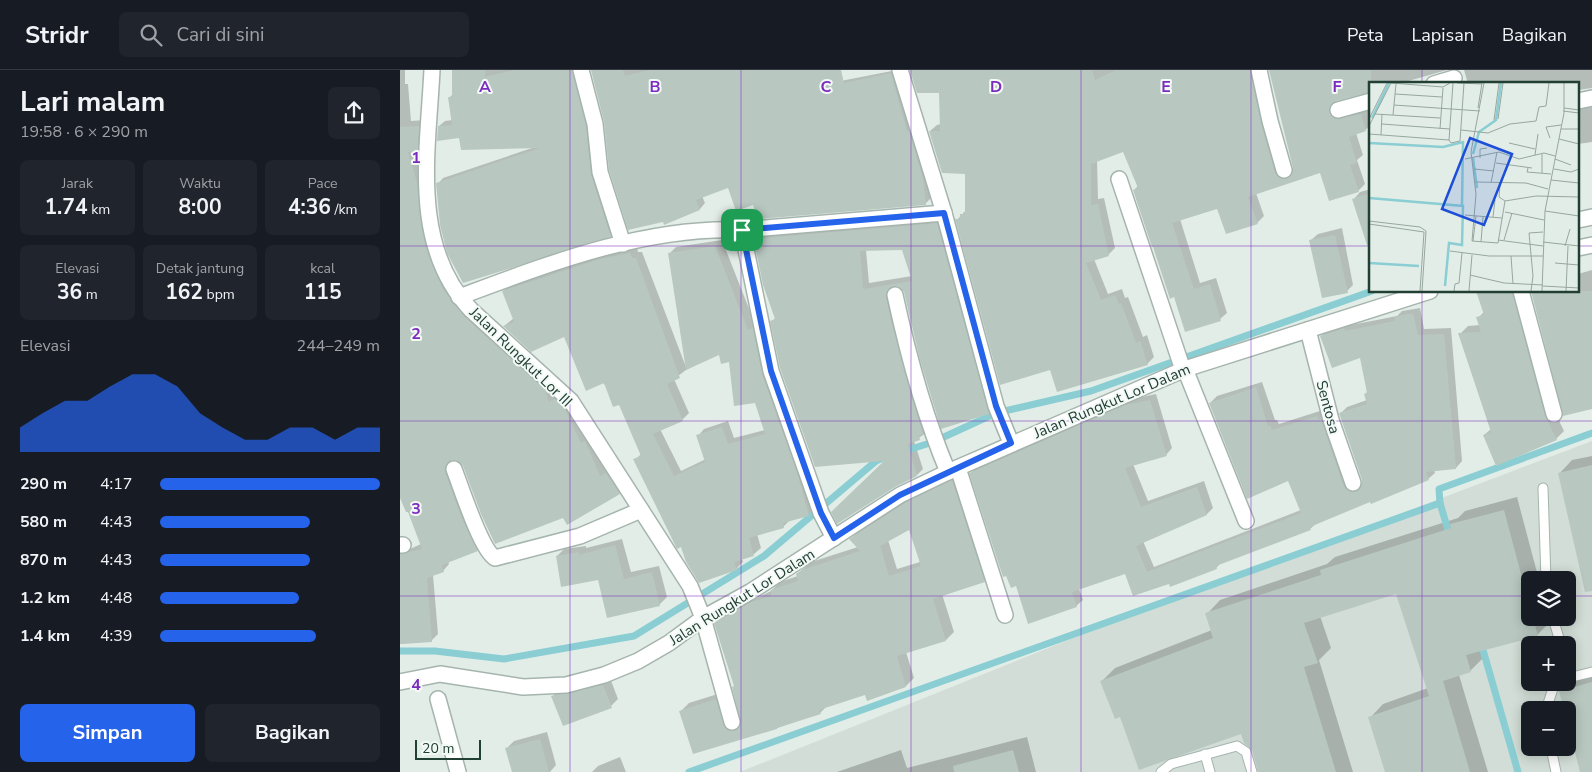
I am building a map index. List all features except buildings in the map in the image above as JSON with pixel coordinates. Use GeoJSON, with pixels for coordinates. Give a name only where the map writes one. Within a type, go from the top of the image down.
{"type":"FeatureCollection","features":[{"type":"Feature","properties":{"kind":"street","name":"Jalan Rungkut Lor III"},"geometry":{"type":"LineString","coordinates":[[432,70],[426,183],[428,219],[440,262],[459,297],[570,401],[690,586],[701,613],[732,722]]}},
{"type":"Feature","properties":{"kind":"street"},"geometry":{"type":"LineString","coordinates":[[581,70],[595,124],[600,172],[623,244]]}},
{"type":"Feature","properties":{"kind":"street"},"geometry":{"type":"LineString","coordinates":[[900,70],[944,213],[996,406],[1011,443]]}},
{"type":"Feature","properties":{"kind":"street"},"geometry":{"type":"LineString","coordinates":[[1259,70],[1270,121],[1284,170]]}},
{"type":"Feature","properties":{"kind":"street"},"geometry":{"type":"LineString","coordinates":[[1440,82],[1454,77]]}},
{"type":"Feature","properties":{"kind":"street"},"geometry":{"type":"LineString","coordinates":[[1338,110],[1369,102]]}},
{"type":"Feature","properties":{"kind":"street"},"geometry":{"type":"LineString","coordinates":[[1119,178],[1151,280],[1182,363],[1246,521]]}},
{"type":"Feature","properties":{"kind":"street"},"geometry":{"type":"LineString","coordinates":[[459,297],[535,269],[623,244],[719,229],[742,230],[944,213]]}},
{"type":"Feature","properties":{"kind":"street"},"geometry":{"type":"LineString","coordinates":[[742,230],[771,371],[820,509],[834,538]]}},
{"type":"Feature","properties":{"kind":"street","name":"Jalan Rungkut Lor Dalam"},"geometry":{"type":"LineString","coordinates":[[400,682],[440,674],[523,687],[566,685],[604,675],[638,661],[669,643],[701,613],[750,592],[900,495],[1182,363],[1308,330],[1427,292]]}},
{"type":"Feature","properties":{"kind":"street"},"geometry":{"type":"LineString","coordinates":[[1521,292],[1554,414]]}},
{"type":"Feature","properties":{"kind":"street"},"geometry":{"type":"LineString","coordinates":[[896,295],[905,341],[936,444],[953,470],[1005,615]]}},
{"type":"Feature","properties":{"kind":"street","name":"Sentosa"},"geometry":{"type":"LineString","coordinates":[[1308,330],[1331,420],[1354,483]]}},
{"type":"Feature","properties":{"kind":"street"},"geometry":{"type":"LineString","coordinates":[[454,469],[483,542],[489,554],[495,558],[580,536],[641,510]]}},
{"type":"Feature","properties":{"kind":"street"},"geometry":{"type":"LineString","coordinates":[[438,699],[458,772]]}},
{"type":"Feature","properties":{"kind":"lane"},"geometry":{"type":"LineString","coordinates":[[1543,488],[1546,571]]}},
{"type":"Feature","properties":{"kind":"lane"},"geometry":{"type":"LineString","coordinates":[[1576,676],[1592,672]]}},
{"type":"Feature","properties":{"kind":"lane"},"geometry":{"type":"LineString","coordinates":[[1161,772],[1171,764],[1205,754],[1240,747],[1246,752],[1252,772]]}},
{"type":"Feature","properties":{"kind":"lane"},"geometry":{"type":"LineString","coordinates":[[1205,754],[1210,772]]}},
{"type":"Feature","properties":{"kind":"lane"},"geometry":{"type":"LineString","coordinates":[[1553,756],[1556,772]]}},
{"type":"Feature","properties":{"kind":"shaded area"},"geometry":{"type":"Polygon","coordinates":[[[1592,441],[1592,772],[740,772],[1073,638],[1592,441]]]}},
{"type":"Feature","properties":{"kind":"waterway"},"geometry":{"type":"LineString","coordinates":[[902,452],[933,442],[996,413],[1091,391],[1369,292]]}},
{"type":"Feature","properties":{"kind":"waterway"},"geometry":{"type":"LineString","coordinates":[[1450,537],[1440,503],[1439,489],[1592,433]]}},
{"type":"Feature","properties":{"kind":"waterway"},"geometry":{"type":"LineString","coordinates":[[400,651],[435,651],[504,659],[634,636],[764,556],[876,461],[883,458]]}},
{"type":"Feature","properties":{"kind":"waterway"},"geometry":{"type":"LineString","coordinates":[[689,772],[1440,503]]}},
{"type":"Feature","properties":{"kind":"waterway"},"geometry":{"type":"LineString","coordinates":[[1481,643],[1518,772]]}},
{"type":"Feature","properties":{"kind":"route"},"geometry":{"type":"LineString","coordinates":[[944,213],[996,406],[1011,443],[900,495],[834,538],[821,513],[771,371],[742,230],[944,213]]}}]}
